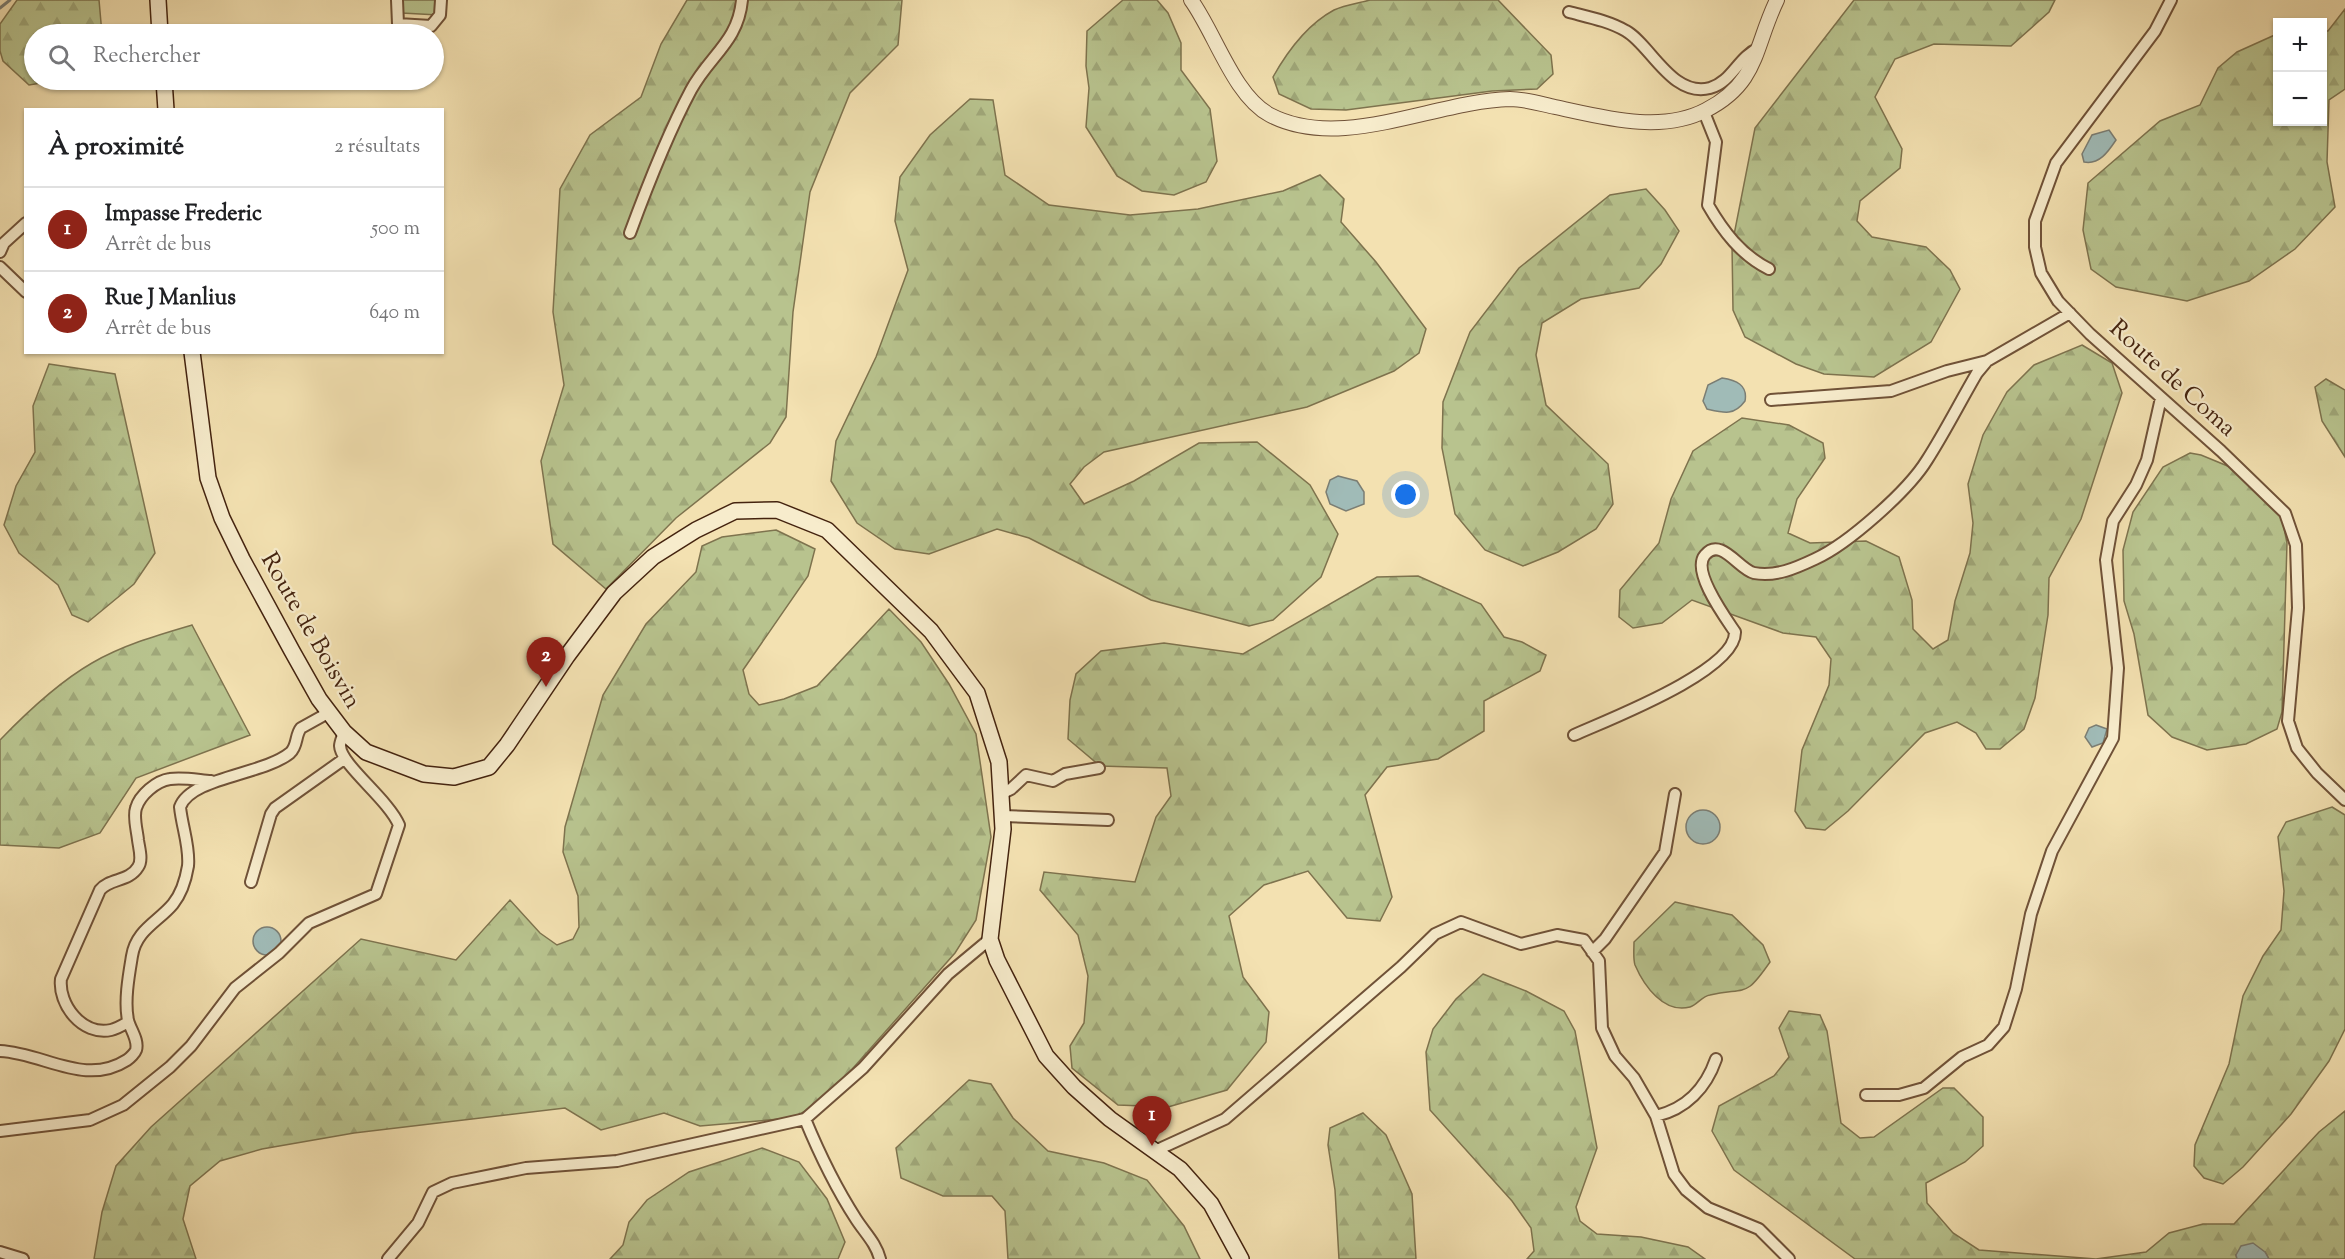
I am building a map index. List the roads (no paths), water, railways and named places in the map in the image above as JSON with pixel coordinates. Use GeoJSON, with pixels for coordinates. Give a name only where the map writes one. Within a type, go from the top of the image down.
{"type":"FeatureCollection","features":[{"type":"Feature","properties":{"kind":"main road"},"geometry":{"type":"LineString","coordinates":[[158,0],[159,24]]}},
{"type":"Feature","properties":{"kind":"main road"},"geometry":{"type":"LineString","coordinates":[[165,90],[166,108]]}},
{"type":"Feature","properties":{"kind":"main road","name":"Route de Boisvin"},"geometry":{"type":"LineString","coordinates":[[192,354],[208,478],[222,518],[242,559],[328,713],[344,732],[366,752],[424,774],[454,777],[489,766],[507,745],[567,656],[614,593],[653,557],[696,530],[735,512],[777,510],[827,530],[931,631],[977,693],[999,762],[1001,794],[1002,816],[990,939],[997,960],[1047,1056],[1074,1087],[1110,1119],[1157,1150],[1180,1169],[1211,1204],[1241,1259]]}},
{"type":"Feature","properties":{"kind":"street"},"geometry":{"type":"LineString","coordinates":[[397,0],[397,20],[400,24]]}},
{"type":"Feature","properties":{"kind":"street"},"geometry":{"type":"LineString","coordinates":[[433,24],[440,15],[441,0]]}},
{"type":"Feature","properties":{"kind":"street"},"geometry":{"type":"LineString","coordinates":[[630,233],[650,180],[689,93],[730,39],[739,21],[742,0]]}},
{"type":"Feature","properties":{"kind":"street"},"geometry":{"type":"LineString","coordinates":[[1191,0],[1206,20],[1240,86],[1268,113],[1287,122],[1328,129],[1365,125],[1481,101],[1514,99],[1614,120],[1685,119],[1704,112],[1740,88],[1759,48],[1766,23],[1777,0]]}},
{"type":"Feature","properties":{"kind":"street","name":"Route de Coma"},"geometry":{"type":"LineString","coordinates":[[2171,0],[2156,31],[2056,163],[2035,220],[2035,247],[2041,273],[2058,301],[2070,314],[2276,502],[2285,513],[2296,545],[2298,608],[2288,722],[2297,748],[2317,773],[2345,800]]}},
{"type":"Feature","properties":{"kind":"street"},"geometry":{"type":"LineString","coordinates":[[1569,12],[1626,30],[1665,71],[1693,88],[1712,87],[1722,82],[1745,55],[1759,48]]}},
{"type":"Feature","properties":{"kind":"street"},"geometry":{"type":"LineString","coordinates":[[1704,112],[1716,142],[1708,205],[1730,238],[1756,263],[1769,270]]}},
{"type":"Feature","properties":{"kind":"street"},"geometry":{"type":"LineString","coordinates":[[0,252],[4,243],[24,225]]}},
{"type":"Feature","properties":{"kind":"street"},"geometry":{"type":"LineString","coordinates":[[0,267],[24,290]]}},
{"type":"Feature","properties":{"kind":"street"},"geometry":{"type":"LineString","coordinates":[[1771,400],[1891,391],[1947,371],[1987,361],[2070,314]]}},
{"type":"Feature","properties":{"kind":"street"},"geometry":{"type":"LineString","coordinates":[[1574,735],[1689,682],[1729,649],[1735,639],[1735,632],[1705,580],[1700,564],[1704,556],[1711,550],[1722,550],[1752,573],[1778,574],[1818,558],[1856,534],[1926,463],[1977,373],[1987,361]]}},
{"type":"Feature","properties":{"kind":"street"},"geometry":{"type":"LineString","coordinates":[[1866,1095],[1899,1095],[1924,1088],[1962,1057],[1988,1046],[2004,1027],[2016,989],[2031,914],[2052,851],[2113,738],[2118,668],[2106,560],[2114,521],[2136,485],[2147,459],[2161,398]]}},
{"type":"Feature","properties":{"kind":"street"},"geometry":{"type":"LineString","coordinates":[[0,1052],[20,1052],[83,1071],[99,1072],[127,1060],[136,1049],[136,1040],[128,1022],[131,966],[135,942],[144,930],[173,905],[180,894],[188,868],[188,853],[180,807],[183,800],[192,792],[264,768],[288,754],[295,747],[301,728],[328,713]]}},
{"type":"Feature","properties":{"kind":"street"},"geometry":{"type":"LineString","coordinates":[[0,1131],[90,1120],[123,1106],[170,1067],[190,1046],[234,988],[279,953],[309,923],[376,894],[399,825],[383,798],[344,759],[340,745],[344,732]]}},
{"type":"Feature","properties":{"kind":"street"},"geometry":{"type":"LineString","coordinates":[[252,882],[271,814],[282,802],[344,759]]}},
{"type":"Feature","properties":{"kind":"street"},"geometry":{"type":"LineString","coordinates":[[1001,794],[1026,775],[1053,780],[1065,774],[1099,768]]}},
{"type":"Feature","properties":{"kind":"street"},"geometry":{"type":"LineString","coordinates":[[128,1022],[111,1030],[100,1030],[82,1023],[72,1016],[60,988],[61,979],[99,890],[110,882],[122,880],[138,867],[140,860],[135,816],[136,807],[143,795],[154,785],[169,779],[220,781]]}},
{"type":"Feature","properties":{"kind":"street"},"geometry":{"type":"LineString","coordinates":[[1592,952],[1605,939],[1665,852],[1675,794]]}},
{"type":"Feature","properties":{"kind":"street"},"geometry":{"type":"LineString","coordinates":[[1002,816],[1108,820]]}},
{"type":"Feature","properties":{"kind":"street"},"geometry":{"type":"LineString","coordinates":[[1157,1150],[1225,1119],[1401,968],[1435,934],[1461,922],[1521,944],[1557,935],[1584,940],[1599,962],[1602,1028],[1615,1056],[1634,1078],[1656,1116],[1674,1174],[1686,1190],[1708,1208],[1759,1229],[1789,1259]]}},
{"type":"Feature","properties":{"kind":"street"},"geometry":{"type":"LineString","coordinates":[[388,1259],[418,1223],[433,1192],[452,1183],[526,1168],[617,1161],[805,1119],[864,1068],[940,983],[990,939]]}},
{"type":"Feature","properties":{"kind":"street"},"geometry":{"type":"LineString","coordinates":[[1656,1116],[1675,1110],[1695,1095],[1710,1077],[1716,1059]]}},
{"type":"Feature","properties":{"kind":"street"},"geometry":{"type":"LineString","coordinates":[[805,1119],[856,1219],[877,1247],[880,1259]]}},
{"type":"Feature","properties":{"kind":"street"},"geometry":{"type":"LineString","coordinates":[[0,1252],[23,1259]]}},
{"type":"Feature","properties":{"kind":"water"},"geometry":{"type":"Polygon","coordinates":[[[2109,130],[2116,140],[2110,149],[2099,160],[2084,162],[2082,154],[2092,135],[2109,130]]]}},
{"type":"Feature","properties":{"kind":"water"},"geometry":{"type":"Polygon","coordinates":[[[1722,378],[1740,384],[1745,391],[1745,401],[1733,411],[1707,409],[1703,401],[1708,385],[1722,378]]]}},
{"type":"Feature","properties":{"kind":"water"},"geometry":{"type":"Polygon","coordinates":[[[1338,476],[1357,481],[1364,492],[1364,504],[1346,511],[1330,504],[1326,492],[1330,480],[1338,476]]]}},
{"type":"Feature","properties":{"kind":"water"},"geometry":{"type":"Polygon","coordinates":[[[2096,725],[2107,729],[2103,743],[2092,747],[2085,737],[2089,728],[2096,725]]]}},
{"type":"Feature","properties":{"kind":"water"},"geometry":{"type":"Polygon","coordinates":[[[1703,810],[1715,815],[1720,827],[1715,839],[1703,844],[1691,839],[1686,827],[1691,815],[1703,810]]]}},
{"type":"Feature","properties":{"kind":"water"},"geometry":{"type":"Polygon","coordinates":[[[267,927],[277,931],[281,941],[277,951],[267,955],[257,951],[253,941],[257,931],[267,927]]]}},
{"type":"Feature","properties":{"kind":"water"},"geometry":{"type":"Polygon","coordinates":[[[2253,1243],[2265,1252],[2269,1259],[2237,1259],[2236,1255],[2241,1246],[2253,1243]]]}},
{"type":"Feature","properties":{"kind":"waterway"},"geometry":{"type":"LineString","coordinates":[[0,8],[10,0]]}},
{"type":"Feature","properties":{"kind":"place","name":"Rue J Manlius"},"geometry":{"type":"Point","coordinates":[546,687]}},
{"type":"Feature","properties":{"kind":"place","name":"Impasse Frederic"},"geometry":{"type":"Point","coordinates":[1152,1146]}}]}
